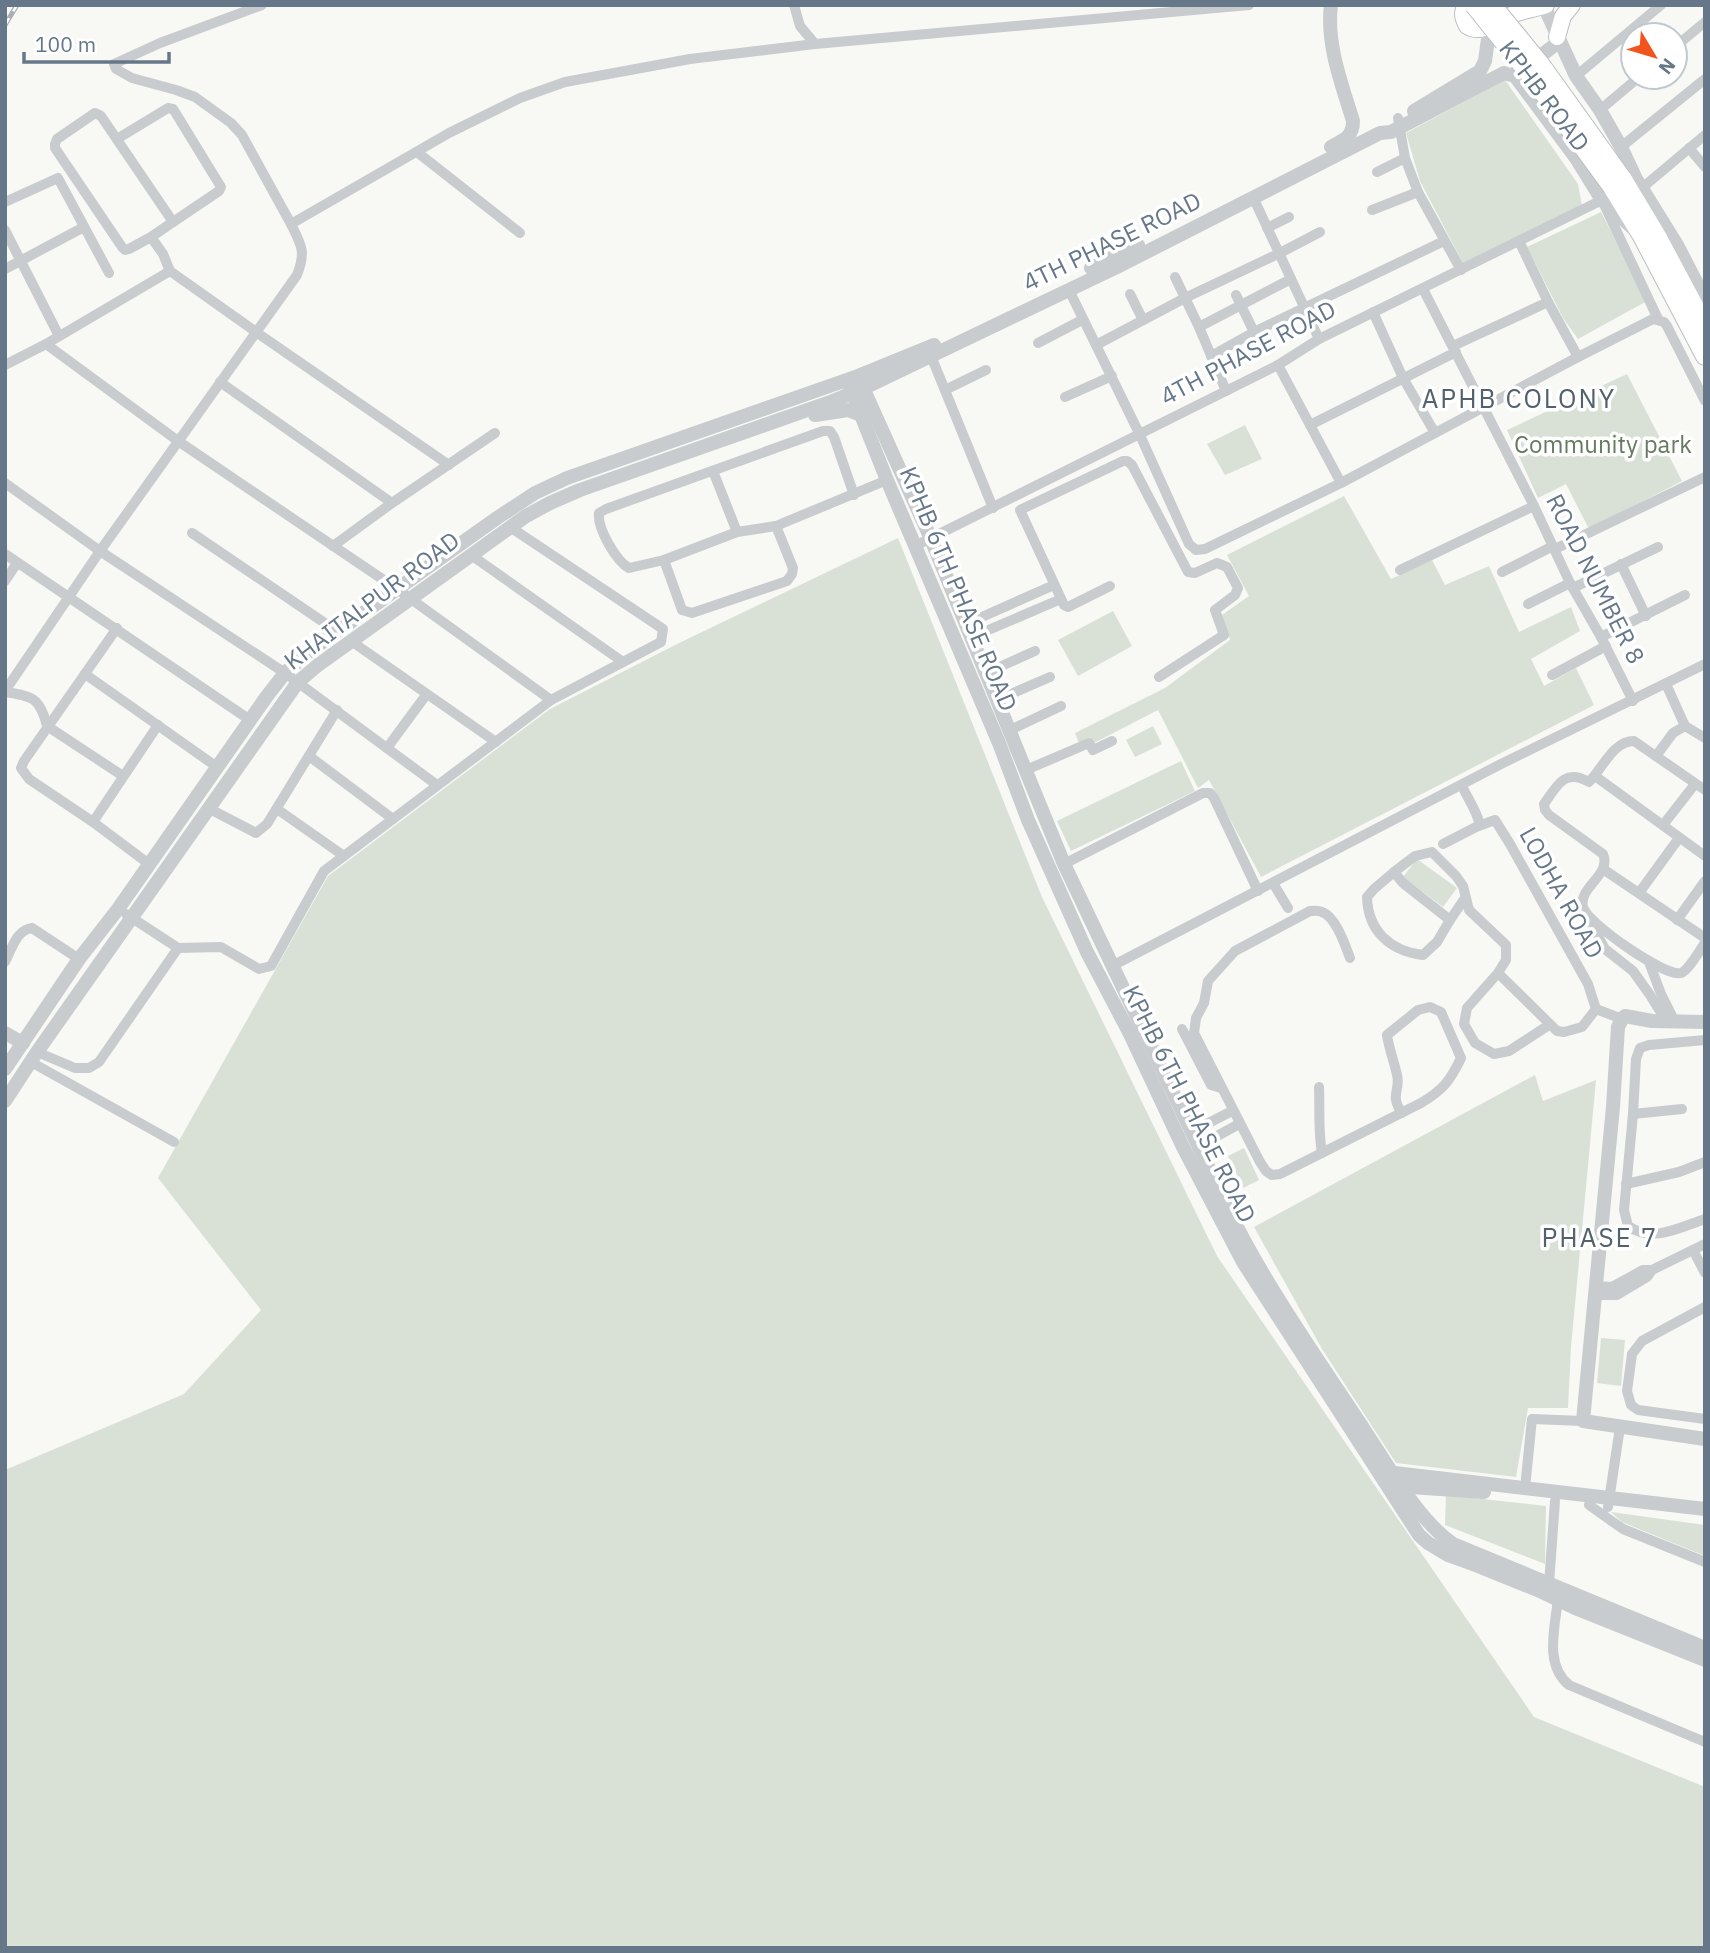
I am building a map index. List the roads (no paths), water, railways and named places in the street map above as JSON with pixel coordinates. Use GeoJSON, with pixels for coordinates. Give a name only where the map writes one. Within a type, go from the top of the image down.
{"type":"FeatureCollection","features":[{"type":"Feature","properties":{"kind":"main road"},"geometry":{"type":"LineString","coordinates":[[1466,5],[1462,14],[1467,26],[1478,30],[1514,14],[1540,7]]}},
{"type":"Feature","properties":{"kind":"main road","name":"KPHB ROAD"},"geometry":{"type":"LineString","coordinates":[[1474,5],[1531,76],[1612,188]]}},
{"type":"Feature","properties":{"kind":"main road","name":"KPHB ROAD"},"geometry":{"type":"LineString","coordinates":[[1492,5],[1541,65],[1612,188]]}},
{"type":"Feature","properties":{"kind":"main road"},"geometry":{"type":"LineString","coordinates":[[1559,39],[1559,25],[1572,5]]}},
{"type":"Feature","properties":{"kind":"main road"},"geometry":{"type":"LineString","coordinates":[[1612,188],[1642,236],[1705,356]]}},
{"type":"Feature","properties":{"kind":"main road"},"geometry":{"type":"LineString","coordinates":[[1612,188],[1658,238],[1705,326]]}},
{"type":"Feature","properties":{"kind":"street"},"geometry":{"type":"LineString","coordinates":[[123,776],[47,726],[43,710],[36,700],[5,692],[100,551],[297,275],[303,255],[302,244],[242,135],[231,123],[195,97],[132,78],[116,69],[114,64],[160,43],[262,5]]}},
{"type":"Feature","properties":{"kind":"street"},"geometry":{"type":"LineString","coordinates":[[794,5],[800,26],[815,44]]}},
{"type":"Feature","properties":{"kind":"street"},"geometry":{"type":"LineString","coordinates":[[291,224],[449,133],[520,98],[565,82],[690,59],[815,44],[1249,5]]}},
{"type":"Feature","properties":{"kind":"street","name":"4TH PHASE ROAD"},"geometry":{"type":"LineString","coordinates":[[855,384],[1248,190],[1347,138],[1353,130],[1353,121],[1334,56],[1330,34],[1331,5]]}},
{"type":"Feature","properties":{"kind":"street"},"geometry":{"type":"LineString","coordinates":[[1576,76],[1661,5]]}},
{"type":"Feature","properties":{"kind":"street"},"geometry":{"type":"LineString","coordinates":[[1540,7],[1576,76],[1600,110],[1704,294]]}},
{"type":"Feature","properties":{"kind":"street","name":"4TH PHASE ROAD"},"geometry":{"type":"LineString","coordinates":[[855,384],[931,356],[1380,133],[1391,132],[1411,113],[1480,71],[1485,61],[1488,39],[1540,7]]}},
{"type":"Feature","properties":{"kind":"street"},"geometry":{"type":"LineString","coordinates":[[1689,35],[1705,22]]}},
{"type":"Feature","properties":{"kind":"street"},"geometry":{"type":"LineString","coordinates":[[1559,39],[1515,76],[1576,158],[1612,188],[1658,319],[1667,326],[1705,401]]}},
{"type":"Feature","properties":{"kind":"street","name":"4TH PHASE ROAD"},"geometry":{"type":"LineString","coordinates":[[1399,123],[1457,99],[1504,73],[1515,76]]}},
{"type":"Feature","properties":{"kind":"street"},"geometry":{"type":"LineString","coordinates":[[1621,147],[1705,79]]}},
{"type":"Feature","properties":{"kind":"street"},"geometry":{"type":"LineString","coordinates":[[1600,110],[1622,91]]}},
{"type":"Feature","properties":{"kind":"street"},"geometry":{"type":"LineString","coordinates":[[117,139],[168,108],[173,109],[221,187],[219,191],[173,222],[129,249],[122,247],[55,148],[57,139],[95,113],[102,116],[117,139],[173,222]]}},
{"type":"Feature","properties":{"kind":"street"},"geometry":{"type":"LineString","coordinates":[[1399,123],[1405,158],[1418,192],[1461,270]]}},
{"type":"Feature","properties":{"kind":"street"},"geometry":{"type":"LineString","coordinates":[[1642,188],[1705,135]]}},
{"type":"Feature","properties":{"kind":"street"},"geometry":{"type":"LineString","coordinates":[[1689,148],[1705,167]]}},
{"type":"Feature","properties":{"kind":"street"},"geometry":{"type":"LineString","coordinates":[[417,152],[520,233]]}},
{"type":"Feature","properties":{"kind":"street"},"geometry":{"type":"LineString","coordinates":[[1377,172],[1405,158]]}},
{"type":"Feature","properties":{"kind":"street"},"geometry":{"type":"LineString","coordinates":[[5,202],[58,178],[109,273]]}},
{"type":"Feature","properties":{"kind":"street","name":"4TH PHASE ROAD"},"geometry":{"type":"LineString","coordinates":[[915,545],[1278,365],[1318,339],[1519,241],[1612,188]]}},
{"type":"Feature","properties":{"kind":"street"},"geometry":{"type":"LineString","coordinates":[[1372,210],[1418,192]]}},
{"type":"Feature","properties":{"kind":"street"},"geometry":{"type":"LineString","coordinates":[[1253,197],[1318,339]]}},
{"type":"Feature","properties":{"kind":"street"},"geometry":{"type":"LineString","coordinates":[[1268,228],[1289,217]]}},
{"type":"Feature","properties":{"kind":"street"},"geometry":{"type":"LineString","coordinates":[[5,269],[84,228]]}},
{"type":"Feature","properties":{"kind":"street"},"geometry":{"type":"LineString","coordinates":[[5,230],[59,336]]}},
{"type":"Feature","properties":{"kind":"street"},"geometry":{"type":"LineString","coordinates":[[1096,345],[1320,232]]}},
{"type":"Feature","properties":{"kind":"street"},"geometry":{"type":"LineString","coordinates":[[151,236],[170,271],[449,465]]}},
{"type":"Feature","properties":{"kind":"street"},"geometry":{"type":"LineString","coordinates":[[1211,356],[1254,332],[1444,240]]}},
{"type":"Feature","properties":{"kind":"street"},"geometry":{"type":"LineString","coordinates":[[1519,241],[1578,357]]}},
{"type":"Feature","properties":{"kind":"street"},"geometry":{"type":"LineString","coordinates":[[5,365],[170,271]]}},
{"type":"Feature","properties":{"kind":"street"},"geometry":{"type":"LineString","coordinates":[[1175,277],[1226,391]]}},
{"type":"Feature","properties":{"kind":"street"},"geometry":{"type":"LineString","coordinates":[[1199,327],[1239,300],[1292,279]]}},
{"type":"Feature","properties":{"kind":"street"},"geometry":{"type":"LineString","coordinates":[[1069,289],[1189,544],[1196,550],[1205,549],[1341,483],[1642,323],[1658,319]]}},
{"type":"Feature","properties":{"kind":"street","name":"ROAD NUMBER 8"},"geometry":{"type":"LineString","coordinates":[[1423,289],[1572,586],[1633,701]]}},
{"type":"Feature","properties":{"kind":"street"},"geometry":{"type":"LineString","coordinates":[[1130,295],[1143,320]]}},
{"type":"Feature","properties":{"kind":"street"},"geometry":{"type":"LineString","coordinates":[[1239,300],[1254,332]]}},
{"type":"Feature","properties":{"kind":"street"},"geometry":{"type":"LineString","coordinates":[[1310,425],[1548,302]]}},
{"type":"Feature","properties":{"kind":"street"},"geometry":{"type":"LineString","coordinates":[[1373,312],[1403,378],[1435,433]]}},
{"type":"Feature","properties":{"kind":"street"},"geometry":{"type":"LineString","coordinates":[[1038,343],[1083,320]]}},
{"type":"Feature","properties":{"kind":"street"},"geometry":{"type":"LineString","coordinates":[[46,344],[178,441],[397,589],[551,700]]}},
{"type":"Feature","properties":{"kind":"street"},"geometry":{"type":"LineString","coordinates":[[931,356],[993,508]]}},
{"type":"Feature","properties":{"kind":"street"},"geometry":{"type":"LineString","coordinates":[[1278,365],[1341,483]]}},
{"type":"Feature","properties":{"kind":"street"},"geometry":{"type":"LineString","coordinates":[[945,390],[986,370]]}},
{"type":"Feature","properties":{"kind":"street"},"geometry":{"type":"LineString","coordinates":[[1065,397],[1112,376]]}},
{"type":"Feature","properties":{"kind":"street"},"geometry":{"type":"LineString","coordinates":[[220,382],[392,503]]}},
{"type":"Feature","properties":{"kind":"street","name":"KPHB 6TH PHASE ROAD"},"geometry":{"type":"LineString","coordinates":[[855,384],[861,415],[887,480],[999,743],[1028,820],[1087,952],[1130,1034],[1183,1147],[1386,1472],[1419,1535],[1435,1549],[1705,1660]]}},
{"type":"Feature","properties":{"kind":"street","name":"KPHB 6TH PHASE ROAD"},"geometry":{"type":"LineString","coordinates":[[855,384],[931,539],[1064,864],[1193,1131],[1232,1229]]}},
{"type":"Feature","properties":{"kind":"street","name":"KHAITALPUR ROAD"},"geometry":{"type":"LineString","coordinates":[[5,1101],[298,682],[318,665],[510,527],[550,503],[791,416],[855,384]]}},
{"type":"Feature","properties":{"kind":"street","name":"KHAITALPUR ROAD"},"geometry":{"type":"LineString","coordinates":[[5,1069],[15,1048],[118,909],[250,720],[285,673],[307,653],[535,493],[568,478],[855,384]]}},
{"type":"Feature","properties":{"kind":"street"},"geometry":{"type":"LineString","coordinates":[[791,416],[807,417],[848,410],[861,415]]}},
{"type":"Feature","properties":{"kind":"street"},"geometry":{"type":"LineString","coordinates":[[854,495],[834,437],[830,431],[823,431],[606,509],[600,513],[598,521],[618,560],[629,568],[664,560],[737,532],[776,526],[854,495],[887,480]]}},
{"type":"Feature","properties":{"kind":"street"},"geometry":{"type":"LineString","coordinates":[[334,546],[495,433]]}},
{"type":"Feature","properties":{"kind":"street"},"geometry":{"type":"LineString","coordinates":[[1110,586],[1068,607],[1064,605],[1020,510],[1127,461],[1132,465],[1188,572],[1195,573],[1217,563],[1227,567],[1238,588],[1235,595],[1215,610],[1224,635],[1159,677]]}},
{"type":"Feature","properties":{"kind":"street"},"geometry":{"type":"LineString","coordinates":[[713,471],[737,532]]}},
{"type":"Feature","properties":{"kind":"street"},"geometry":{"type":"LineString","coordinates":[[1502,572],[1705,477]]}},
{"type":"Feature","properties":{"kind":"street"},"geometry":{"type":"LineString","coordinates":[[5,483],[100,551],[298,682],[438,785]]}},
{"type":"Feature","properties":{"kind":"street"},"geometry":{"type":"LineString","coordinates":[[1400,569],[1534,506]]}},
{"type":"Feature","properties":{"kind":"street"},"geometry":{"type":"LineString","coordinates":[[664,560],[682,610],[692,613],[787,581],[793,568],[776,526]]}},
{"type":"Feature","properties":{"kind":"street"},"geometry":{"type":"LineString","coordinates":[[118,909],[178,948],[221,947],[259,969],[271,965],[324,871],[551,700],[661,642],[663,629],[510,527]]}},
{"type":"Feature","properties":{"kind":"street"},"geometry":{"type":"LineString","coordinates":[[192,533],[338,632]]}},
{"type":"Feature","properties":{"kind":"street"},"geometry":{"type":"LineString","coordinates":[[1528,604],[1658,547]]}},
{"type":"Feature","properties":{"kind":"street"},"geometry":{"type":"LineString","coordinates":[[5,554],[250,720]]}},
{"type":"Feature","properties":{"kind":"street"},"geometry":{"type":"LineString","coordinates":[[471,555],[623,662]]}},
{"type":"Feature","properties":{"kind":"street"},"geometry":{"type":"LineString","coordinates":[[5,581],[18,563]]}},
{"type":"Feature","properties":{"kind":"street"},"geometry":{"type":"LineString","coordinates":[[1621,564],[1646,616]]}},
{"type":"Feature","properties":{"kind":"street"},"geometry":{"type":"LineString","coordinates":[[969,630],[1054,585]]}},
{"type":"Feature","properties":{"kind":"street"},"geometry":{"type":"LineString","coordinates":[[1552,675],[1646,616],[1685,595]]}},
{"type":"Feature","properties":{"kind":"street"},"geometry":{"type":"LineString","coordinates":[[969,630],[1061,599]]}},
{"type":"Feature","properties":{"kind":"street"},"geometry":{"type":"LineString","coordinates":[[117,628],[47,726],[21,768],[29,779],[149,864]]}},
{"type":"Feature","properties":{"kind":"street"},"geometry":{"type":"LineString","coordinates":[[351,641],[496,742]]}},
{"type":"Feature","properties":{"kind":"street"},"geometry":{"type":"LineString","coordinates":[[986,673],[1035,651]]}},
{"type":"Feature","properties":{"kind":"street"},"geometry":{"type":"LineString","coordinates":[[1112,966],[1506,762],[1705,664]]}},
{"type":"Feature","properties":{"kind":"street"},"geometry":{"type":"LineString","coordinates":[[85,674],[217,767]]}},
{"type":"Feature","properties":{"kind":"street"},"geometry":{"type":"LineString","coordinates":[[997,700],[1050,677]]}},
{"type":"Feature","properties":{"kind":"street"},"geometry":{"type":"LineString","coordinates":[[1666,684],[1685,726],[1705,738]]}},
{"type":"Feature","properties":{"kind":"street"},"geometry":{"type":"LineString","coordinates":[[387,748],[426,695]]}},
{"type":"Feature","properties":{"kind":"street"},"geometry":{"type":"LineString","coordinates":[[1010,730],[1062,706]]}},
{"type":"Feature","properties":{"kind":"street"},"geometry":{"type":"LineString","coordinates":[[208,808],[256,833],[267,824],[337,710]]}},
{"type":"Feature","properties":{"kind":"street"},"geometry":{"type":"LineString","coordinates":[[93,822],[158,725]]}},
{"type":"Feature","properties":{"kind":"street"},"geometry":{"type":"LineString","coordinates":[[1656,756],[1673,733],[1685,726]]}},
{"type":"Feature","properties":{"kind":"street"},"geometry":{"type":"LineString","coordinates":[[1026,770],[1089,743],[1093,750],[1112,741]]}},
{"type":"Feature","properties":{"kind":"street"},"geometry":{"type":"LineString","coordinates":[[1655,980],[1633,971],[1605,949],[1582,906],[1584,897],[1603,869],[1605,860],[1602,854],[1549,815],[1544,804],[1559,782],[1565,778],[1581,777],[1590,782],[1619,745],[1634,741],[1700,787],[1663,825]]}},
{"type":"Feature","properties":{"kind":"street"},"geometry":{"type":"LineString","coordinates":[[309,756],[393,819]]}},
{"type":"Feature","properties":{"kind":"street"},"geometry":{"type":"LineString","coordinates":[[1595,776],[1705,856]]}},
{"type":"Feature","properties":{"kind":"street"},"geometry":{"type":"LineString","coordinates":[[1462,786],[1479,816],[1479,823]]}},
{"type":"Feature","properties":{"kind":"street"},"geometry":{"type":"LineString","coordinates":[[1064,864],[1203,793],[1210,793],[1258,891]]}},
{"type":"Feature","properties":{"kind":"street"},"geometry":{"type":"LineString","coordinates":[[277,808],[344,856]]}},
{"type":"Feature","properties":{"kind":"street","name":"LODHA ROAD"},"geometry":{"type":"LineString","coordinates":[[1443,844],[1479,823],[1495,820],[1499,824],[1600,1009]]}},
{"type":"Feature","properties":{"kind":"street"},"geometry":{"type":"LineString","coordinates":[[1639,893],[1679,838]]}},
{"type":"Feature","properties":{"kind":"street"},"geometry":{"type":"LineString","coordinates":[[1465,898],[1437,942],[1423,955],[1400,950],[1383,937],[1373,925],[1367,897],[1415,856],[1432,852],[1463,886],[1469,910],[1506,945],[1506,960],[1499,973],[1467,1008],[1464,1024],[1475,1044],[1494,1054],[1509,1051],[1549,1025]]}},
{"type":"Feature","properties":{"kind":"street"},"geometry":{"type":"LineString","coordinates":[[1588,917],[1649,961],[1680,973],[1686,969],[1705,941],[1603,869]]}},
{"type":"Feature","properties":{"kind":"street"},"geometry":{"type":"LineString","coordinates":[[1394,872],[1403,883],[1450,920]]}},
{"type":"Feature","properties":{"kind":"street"},"geometry":{"type":"LineString","coordinates":[[1677,920],[1705,881]]}},
{"type":"Feature","properties":{"kind":"street"},"geometry":{"type":"LineString","coordinates":[[1273,883],[1288,908]]}},
{"type":"Feature","properties":{"kind":"street"},"geometry":{"type":"LineString","coordinates":[[1350,958],[1339,932],[1326,914],[1310,911],[1235,951],[1208,981],[1194,1033],[1233,1111],[1237,1125],[1266,1171],[1272,1175],[1280,1174],[1322,1153],[1402,1112],[1439,1093],[1452,1077],[1461,1058],[1441,1012],[1430,1007],[1418,1010],[1387,1035],[1399,1078],[1395,1104],[1402,1112]]}},
{"type":"Feature","properties":{"kind":"street"},"geometry":{"type":"LineString","coordinates":[[5,962],[19,934],[32,928],[79,959]]}},
{"type":"Feature","properties":{"kind":"street"},"geometry":{"type":"LineString","coordinates":[[34,1057],[75,1068],[89,1068],[99,1062],[178,948]]}},
{"type":"Feature","properties":{"kind":"street"},"geometry":{"type":"LineString","coordinates":[[1649,961],[1670,1022]]}},
{"type":"Feature","properties":{"kind":"street"},"geometry":{"type":"LineString","coordinates":[[1633,971],[1670,1022]]}},
{"type":"Feature","properties":{"kind":"street"},"geometry":{"type":"LineString","coordinates":[[1499,973],[1557,1031],[1582,1027],[1600,1009]]}},
{"type":"Feature","properties":{"kind":"street"},"geometry":{"type":"LineString","coordinates":[[1600,1009],[1622,1019],[1705,1022]]}},
{"type":"Feature","properties":{"kind":"street"},"geometry":{"type":"LineString","coordinates":[[1600,1009],[1622,1019]]}},
{"type":"Feature","properties":{"kind":"street"},"geometry":{"type":"LineString","coordinates":[[1586,1031],[1592,1027],[1600,1009]]}},
{"type":"Feature","properties":{"kind":"street"},"geometry":{"type":"LineString","coordinates":[[1583,1421],[1622,1019]]}},
{"type":"Feature","properties":{"kind":"street"},"geometry":{"type":"LineString","coordinates":[[1182,1029],[1210,1085],[1220,1088]]}},
{"type":"Feature","properties":{"kind":"street"},"geometry":{"type":"LineString","coordinates":[[5,1032],[15,1048]]}},
{"type":"Feature","properties":{"kind":"street"},"geometry":{"type":"LineString","coordinates":[[1705,1040],[1640,1048],[1636,1059],[1624,1210],[1628,1226],[1638,1233],[1661,1234],[1705,1219]]}},
{"type":"Feature","properties":{"kind":"street"},"geometry":{"type":"LineString","coordinates":[[34,1057],[174,1142]]}},
{"type":"Feature","properties":{"kind":"street"},"geometry":{"type":"LineString","coordinates":[[1319,1087],[1318,1131],[1322,1153]]}},
{"type":"Feature","properties":{"kind":"street"},"geometry":{"type":"LineString","coordinates":[[1633,1114],[1682,1109]]}},
{"type":"Feature","properties":{"kind":"street"},"geometry":{"type":"LineString","coordinates":[[1193,1131],[1233,1111]]}},
{"type":"Feature","properties":{"kind":"street"},"geometry":{"type":"LineString","coordinates":[[1199,1146],[1237,1125]]}},
{"type":"Feature","properties":{"kind":"street"},"geometry":{"type":"LineString","coordinates":[[1626,1184],[1705,1162]]}},
{"type":"Feature","properties":{"kind":"street"},"geometry":{"type":"LineString","coordinates":[[1595,1291],[1612,1287],[1643,1270],[1652,1270],[1705,1244]]}},
{"type":"Feature","properties":{"kind":"street"},"geometry":{"type":"LineString","coordinates":[[1693,1250],[1705,1273]]}},
{"type":"Feature","properties":{"kind":"street"},"geometry":{"type":"LineString","coordinates":[[1705,1307],[1642,1341],[1632,1354],[1627,1391],[1631,1405],[1638,1410],[1705,1419]]}},
{"type":"Feature","properties":{"kind":"street"},"geometry":{"type":"LineString","coordinates":[[1525,1488],[1532,1419],[1583,1421],[1705,1439]]}},
{"type":"Feature","properties":{"kind":"street"},"geometry":{"type":"LineString","coordinates":[[1608,1503],[1620,1427]]}},
{"type":"Feature","properties":{"kind":"street"},"geometry":{"type":"LineString","coordinates":[[1386,1472],[1525,1488],[1705,1518]]}},
{"type":"Feature","properties":{"kind":"street"},"geometry":{"type":"LineString","coordinates":[[1395,1487],[1463,1490],[1589,1505],[1608,1503],[1705,1510]]}},
{"type":"Feature","properties":{"kind":"street","name":"KPHB 6TH PHASE ROAD"},"geometry":{"type":"LineString","coordinates":[[1395,1487],[1453,1544],[1705,1648]]}},
{"type":"Feature","properties":{"kind":"street"},"geometry":{"type":"LineString","coordinates":[[1549,1584],[1555,1500]]}},
{"type":"Feature","properties":{"kind":"street"},"geometry":{"type":"LineString","coordinates":[[1589,1505],[1623,1529],[1705,1562]]}},
{"type":"Feature","properties":{"kind":"street"},"geometry":{"type":"LineString","coordinates":[[1558,1599],[1553,1660],[1561,1679],[1569,1685],[1705,1742]]}},
{"type":"Feature","properties":{"kind":"railway"},"geometry":{"type":"LineString","coordinates":[[5,25],[17,5]]}},
{"type":"Feature","properties":{"kind":"district","name":"APHB COLONY"},"geometry":{"type":"Point","coordinates":[1519,399]}},
{"type":"Feature","properties":{"kind":"district","name":"PHASE 7"},"geometry":{"type":"Point","coordinates":[1600,1238]}},
{"type":"Feature","properties":{"kind":"park label","name":"Community park"},"geometry":{"type":"Point","coordinates":[1603,445]}}]}
